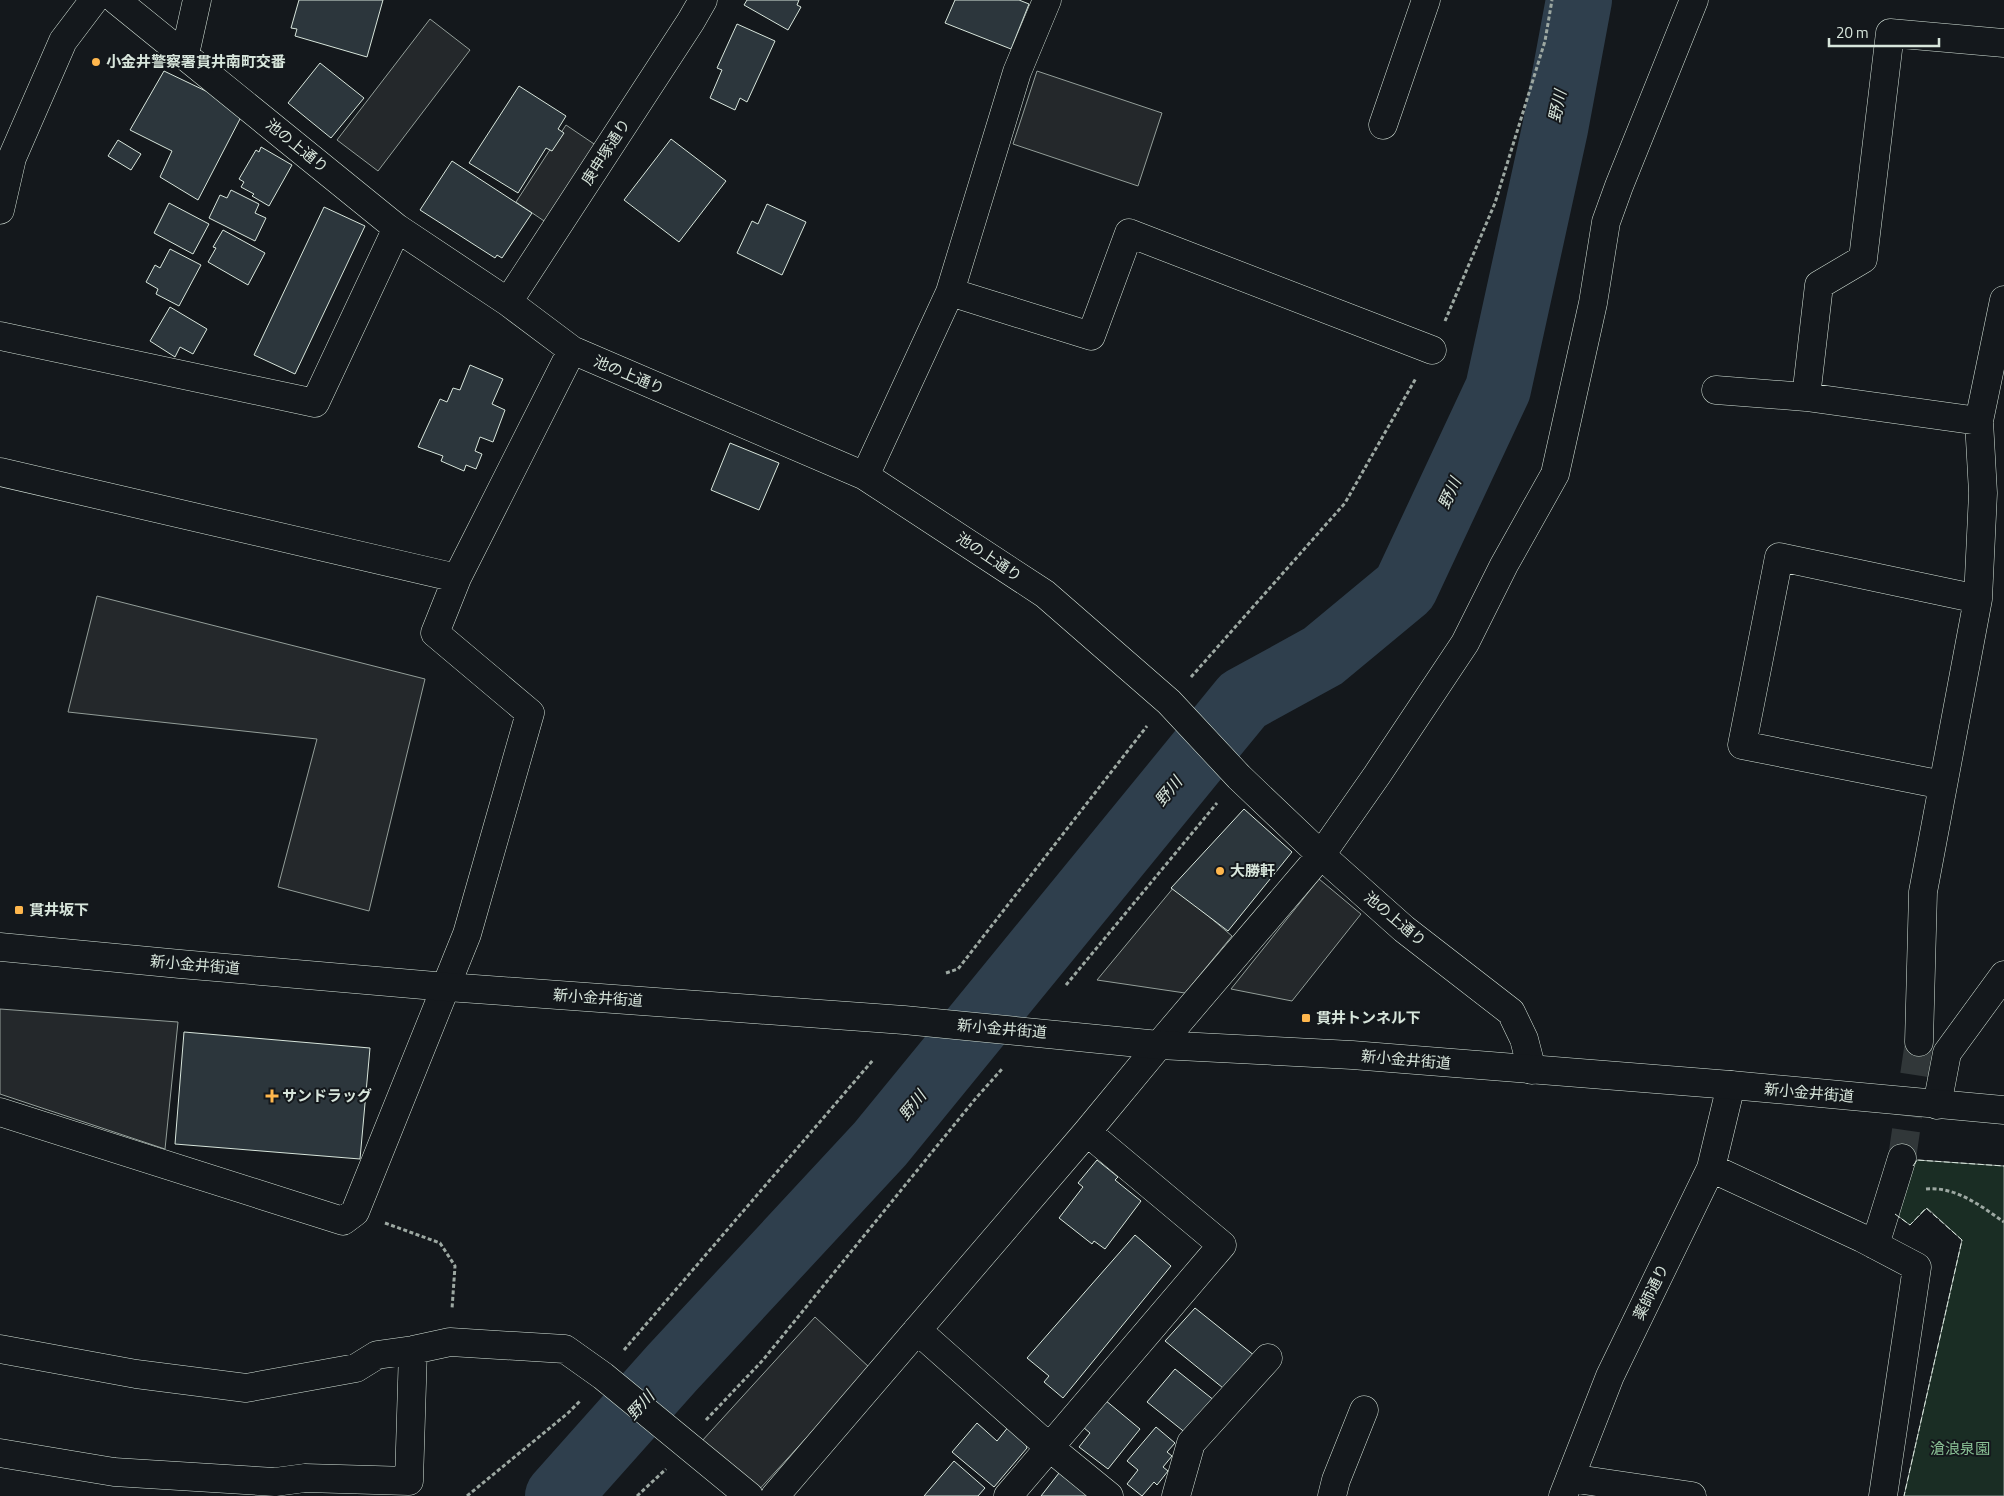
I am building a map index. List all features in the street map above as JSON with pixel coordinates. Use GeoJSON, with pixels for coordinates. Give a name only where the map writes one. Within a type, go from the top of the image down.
{"type":"FeatureCollection","features":[{"type":"Feature","properties":{"kind":"street"},"geometry":{"type":"LineString","coordinates":[[0,210],[12,158],[63,41],[94,0]]}},
{"type":"Feature","properties":{"kind":"street","name":"池の上通り"},"geometry":{"type":"LineString","coordinates":[[116,0],[185,54],[397,228],[508,302],[572,350],[865,476],[1045,594],[1169,702],[1239,776],[1321,855],[1404,929],[1511,1012],[1524,1039],[1532,1070]]}},
{"type":"Feature","properties":{"kind":"street"},"geometry":{"type":"LineString","coordinates":[[185,54],[198,0]]}},
{"type":"Feature","properties":{"kind":"street","name":"庚申塚通り"},"geometry":{"type":"LineString","coordinates":[[508,302],[703,0]]}},
{"type":"Feature","properties":{"kind":"street"},"geometry":{"type":"LineString","coordinates":[[865,476],[950,292],[1017,72],[1047,0]]}},
{"type":"Feature","properties":{"kind":"street"},"geometry":{"type":"LineString","coordinates":[[1383,125],[1426,0]]}},
{"type":"Feature","properties":{"kind":"street"},"geometry":{"type":"LineString","coordinates":[[775,1496],[1321,855],[1465,643],[1504,565],[1555,474],[1591,312],[1606,222],[1618,186],[1694,0]]}},
{"type":"Feature","properties":{"kind":"street"},"geometry":{"type":"LineString","coordinates":[[1806,397],[1819,285],[1863,259],[1890,33],[2004,43]]}},
{"type":"Feature","properties":{"kind":"street"},"geometry":{"type":"LineString","coordinates":[[0,336],[314,403],[397,228]]}},
{"type":"Feature","properties":{"kind":"street"},"geometry":{"type":"LineString","coordinates":[[950,292],[1090,336],[1129,233],[1432,350]]}},
{"type":"Feature","properties":{"kind":"street"},"geometry":{"type":"LineString","coordinates":[[1919,1042],[1923,892],[1978,599],[1994,494],[1979,421],[2004,300]]}},
{"type":"Feature","properties":{"kind":"street"},"geometry":{"type":"LineString","coordinates":[[0,1112],[343,1221],[355,1212],[428,1028],[468,934],[530,713],[435,633],[457,578],[572,350]]}},
{"type":"Feature","properties":{"kind":"street"},"geometry":{"type":"LineString","coordinates":[[1716,390],[1806,397],[1979,421]]}},
{"type":"Feature","properties":{"kind":"street"},"geometry":{"type":"LineString","coordinates":[[0,472],[457,578]]}},
{"type":"Feature","properties":{"kind":"street"},"geometry":{"type":"LineString","coordinates":[[1942,785],[1742,745],[1743,736],[1779,557],[1978,599]]}},
{"type":"Feature","properties":{"kind":"street","name":"新小金井街道"},"geometry":{"type":"LineString","coordinates":[[0,947],[447,987],[904,1020],[1158,1045],[1352,1055],[1731,1085],[2004,1110]]}},
{"type":"Feature","properties":{"kind":"street"},"geometry":{"type":"LineString","coordinates":[[1936,1105],[1947,1053],[2004,975]]}},
{"type":"Feature","properties":{"kind":"street","name":"薬師通り"},"geometry":{"type":"LineString","coordinates":[[1567,1487],[1610,1376],[1711,1168],[1731,1085]]}},
{"type":"Feature","properties":{"kind":"street"},"geometry":{"type":"LineString","coordinates":[[1008,1496],[1222,1245],[1087,1132]]}},
{"type":"Feature","properties":{"kind":"street"},"geometry":{"type":"LineString","coordinates":[[1879,1233],[1902,1158]]}},
{"type":"Feature","properties":{"kind":"street"},"geometry":{"type":"LineString","coordinates":[[1711,1168],[1879,1233],[1917,1267],[1883,1496]]}},
{"type":"Feature","properties":{"kind":"street"},"geometry":{"type":"LineString","coordinates":[[917,1330],[1049,1447],[1109,1496]]}},
{"type":"Feature","properties":{"kind":"street"},"geometry":{"type":"LineString","coordinates":[[0,1349],[136,1374],[246,1388],[356,1368],[377,1355],[450,1342],[565,1349],[603,1376],[749,1496]]}},
{"type":"Feature","properties":{"kind":"street"},"geometry":{"type":"LineString","coordinates":[[0,1452],[114,1472],[274,1489],[305,1478],[414,1489],[413,1350]]}},
{"type":"Feature","properties":{"kind":"street"},"geometry":{"type":"LineString","coordinates":[[1176,1496],[1191,1443],[1268,1358]]}},
{"type":"Feature","properties":{"kind":"street"},"geometry":{"type":"LineString","coordinates":[[1332,1496],[1336,1480],[1364,1410]]}},
{"type":"Feature","properties":{"kind":"street"},"geometry":{"type":"LineString","coordinates":[[1567,1487],[1692,1496]]}},
{"type":"Feature","properties":{"kind":"path"},"geometry":{"type":"LineString","coordinates":[[946,973],[958,969],[1151,721],[1345,503],[1432,350],[1495,203],[1545,41],[1552,0]]}},
{"type":"Feature","properties":{"kind":"path"},"geometry":{"type":"LineString","coordinates":[[1066,985],[1239,776]]}},
{"type":"Feature","properties":{"kind":"path"},"geometry":{"type":"LineString","coordinates":[[467,1496],[568,1414],[603,1376],[872,1060]]}},
{"type":"Feature","properties":{"kind":"path"},"geometry":{"type":"LineString","coordinates":[[637,1496],[668,1466],[684,1443],[763,1360],[976,1098],[1002,1069]]}},
{"type":"Feature","properties":{"kind":"path"},"geometry":{"type":"LineString","coordinates":[[1879,1233],[1927,1188],[1953,1192],[1974,1202],[2004,1222]]}},
{"type":"Feature","properties":{"kind":"path"},"geometry":{"type":"LineString","coordinates":[[355,1212],[440,1243],[455,1266],[450,1342]]}},
{"type":"Feature","properties":{"kind":"green space","name":"滄浪泉園"},"geometry":{"type":"Polygon","coordinates":[[[1917,1160],[2004,1166],[2004,1496],[1904,1496],[1962,1240],[1927,1208],[1910,1225],[1886,1207],[1917,1160]]]}},
{"type":"Feature","properties":{"kind":"shaded area"},"geometry":{"type":"Polygon","coordinates":[[[430,19],[470,50],[378,171],[337,140],[430,19]]]}},
{"type":"Feature","properties":{"kind":"shaded area"},"geometry":{"type":"Polygon","coordinates":[[[1037,71],[1162,113],[1138,186],[1013,144],[1037,71]]]}},
{"type":"Feature","properties":{"kind":"shaded area"},"geometry":{"type":"Polygon","coordinates":[[[566,125],[603,150],[553,227],[516,202],[566,125]]]}},
{"type":"Feature","properties":{"kind":"shaded area"},"geometry":{"type":"Polygon","coordinates":[[[97,596],[425,679],[369,911],[278,887],[317,739],[68,712],[97,596]]]}},
{"type":"Feature","properties":{"kind":"shaded area"},"geometry":{"type":"Polygon","coordinates":[[[1319,879],[1361,914],[1292,1001],[1231,989],[1319,879]]]}},
{"type":"Feature","properties":{"kind":"shaded area"},"geometry":{"type":"Polygon","coordinates":[[[1174,887],[1232,936],[1185,993],[1097,980],[1174,887]]]}},
{"type":"Feature","properties":{"kind":"shaded area"},"geometry":{"type":"Polygon","coordinates":[[[0,1009],[178,1022],[165,1149],[0,1094],[0,1009]]]}},
{"type":"Feature","properties":{"kind":"shaded area"},"geometry":{"type":"Polygon","coordinates":[[[815,1317],[870,1368],[756,1493],[701,1442],[815,1317]]]}},
{"type":"Feature","properties":{"kind":"building"},"geometry":{"type":"Polygon","coordinates":[[[299,0],[383,0],[367,57],[295,36],[297,29],[291,28],[299,0]]]}},
{"type":"Feature","properties":{"kind":"building"},"geometry":{"type":"Polygon","coordinates":[[[747,0],[799,0],[797,5],[801,7],[788,30],[744,5],[747,0]]]}},
{"type":"Feature","properties":{"kind":"building"},"geometry":{"type":"Polygon","coordinates":[[[955,0],[1019,0],[1029,4],[1011,49],[945,23],[955,0]]]}},
{"type":"Feature","properties":{"kind":"building"},"geometry":{"type":"Polygon","coordinates":[[[737,24],[775,41],[747,102],[740,98],[735,110],[710,98],[722,70],[717,68],[737,24]]]}},
{"type":"Feature","properties":{"kind":"building"},"geometry":{"type":"Polygon","coordinates":[[[320,63],[364,98],[331,138],[288,103],[320,63]]]}},
{"type":"Feature","properties":{"kind":"building"},"geometry":{"type":"Polygon","coordinates":[[[164,71],[210,93],[241,117],[198,200],[160,177],[172,151],[130,130],[164,71]]]}},
{"type":"Feature","properties":{"kind":"building"},"geometry":{"type":"Polygon","coordinates":[[[519,86],[566,116],[558,129],[564,133],[552,151],[546,148],[518,193],[469,163],[519,86]]]}},
{"type":"Feature","properties":{"kind":"building"},"geometry":{"type":"Polygon","coordinates":[[[671,139],[726,181],[679,242],[624,200],[671,139]]]}},
{"type":"Feature","properties":{"kind":"building"},"geometry":{"type":"Polygon","coordinates":[[[118,140],[141,154],[131,170],[108,156],[118,140]]]}},
{"type":"Feature","properties":{"kind":"building"},"geometry":{"type":"Polygon","coordinates":[[[261,147],[292,165],[269,206],[252,196],[254,194],[241,187],[244,182],[239,179],[256,150],[259,152],[261,147]]]}},
{"type":"Feature","properties":{"kind":"building"},"geometry":{"type":"Polygon","coordinates":[[[452,161],[532,213],[502,258],[497,255],[495,258],[420,210],[452,161]]]}},
{"type":"Feature","properties":{"kind":"building"},"geometry":{"type":"Polygon","coordinates":[[[231,190],[259,204],[255,213],[266,218],[255,241],[209,218],[220,195],[227,198],[231,190]]]}},
{"type":"Feature","properties":{"kind":"building"},"geometry":{"type":"Polygon","coordinates":[[[169,203],[209,224],[193,254],[154,233],[169,203]]]}},
{"type":"Feature","properties":{"kind":"building"},"geometry":{"type":"Polygon","coordinates":[[[767,204],[806,222],[782,275],[737,253],[752,221],[758,224],[767,204]]]}},
{"type":"Feature","properties":{"kind":"building"},"geometry":{"type":"Polygon","coordinates":[[[324,207],[365,226],[295,374],[254,355],[324,207]]]}},
{"type":"Feature","properties":{"kind":"building"},"geometry":{"type":"Polygon","coordinates":[[[223,230],[265,253],[248,285],[208,262],[216,248],[213,247],[223,230]]]}},
{"type":"Feature","properties":{"kind":"building"},"geometry":{"type":"Polygon","coordinates":[[[170,249],[201,265],[179,306],[156,294],[158,289],[146,282],[155,265],[160,268],[170,249]]]}},
{"type":"Feature","properties":{"kind":"building"},"geometry":{"type":"Polygon","coordinates":[[[170,307],[207,329],[193,354],[180,347],[175,357],[150,341],[170,307]]]}},
{"type":"Feature","properties":{"kind":"building"},"geometry":{"type":"Polygon","coordinates":[[[470,365],[503,379],[492,404],[505,410],[493,442],[480,437],[475,451],[482,454],[476,469],[466,465],[464,471],[441,461],[443,456],[418,447],[440,399],[447,402],[453,388],[460,390],[470,365]]]}},
{"type":"Feature","properties":{"kind":"building"},"geometry":{"type":"Polygon","coordinates":[[[730,443],[779,463],[759,510],[711,490],[730,443]]]}},
{"type":"Feature","properties":{"kind":"building"},"geometry":{"type":"Polygon","coordinates":[[[1244,809],[1292,852],[1228,931],[1171,888],[1244,809]]]}},
{"type":"Feature","properties":{"kind":"building","name":"サンドラッグ"},"geometry":{"type":"Polygon","coordinates":[[[184,1032],[370,1048],[360,1159],[175,1144],[184,1032]]]}},
{"type":"Feature","properties":{"kind":"building"},"geometry":{"type":"Polygon","coordinates":[[[1097,1160],[1118,1177],[1115,1180],[1141,1201],[1105,1249],[1094,1241],[1092,1244],[1059,1218],[1083,1187],[1078,1183],[1097,1160]]]}},
{"type":"Feature","properties":{"kind":"building"},"geometry":{"type":"Polygon","coordinates":[[[1135,1235],[1171,1266],[1063,1398],[1044,1382],[1049,1376],[1027,1358],[1135,1235]]]}},
{"type":"Feature","properties":{"kind":"building"},"geometry":{"type":"Polygon","coordinates":[[[1195,1308],[1255,1356],[1228,1392],[1165,1341],[1195,1308]]]}},
{"type":"Feature","properties":{"kind":"building"},"geometry":{"type":"Polygon","coordinates":[[[1175,1369],[1215,1401],[1187,1434],[1147,1402],[1175,1369]]]}},
{"type":"Feature","properties":{"kind":"building"},"geometry":{"type":"Polygon","coordinates":[[[1105,1400],[1140,1429],[1108,1469],[1079,1447],[1090,1433],[1083,1427],[1105,1400]]]}},
{"type":"Feature","properties":{"kind":"building"},"geometry":{"type":"Polygon","coordinates":[[[977,1423],[997,1441],[1009,1426],[1024,1439],[1027,1448],[994,1487],[952,1452],[977,1423]]]}},
{"type":"Feature","properties":{"kind":"building"},"geometry":{"type":"Polygon","coordinates":[[[1156,1427],[1175,1443],[1167,1452],[1172,1456],[1163,1467],[1168,1471],[1157,1485],[1154,1482],[1142,1496],[1127,1484],[1138,1470],[1127,1461],[1156,1427]]]}},
{"type":"Feature","properties":{"kind":"building"},"geometry":{"type":"Polygon","coordinates":[[[954,1461],[985,1488],[978,1496],[924,1496],[954,1461]]]}},
{"type":"Feature","properties":{"kind":"building"},"geometry":{"type":"Polygon","coordinates":[[[1059,1473],[1088,1496],[1041,1496],[1059,1473]]]}},
{"type":"Feature","properties":{"kind":"waterway","name":"野川"},"geometry":{"type":"LineString","coordinates":[[558,1496],[672,1368],[880,1144],[1243,700],[1323,656],[1405,588],[1498,389],[1555,129],[1579,0]]}},
{"type":"Feature","properties":{"kind":"tunnel"},"geometry":{"type":"LineString","coordinates":[[1902,1158],[1919,1042]]}},
{"type":"Feature","properties":{"kind":"fence"},"geometry":{"type":"LineString","coordinates":[[1913,1166],[1917,1160],[2004,1166]]}},
{"type":"Feature","properties":{"kind":"fence"},"geometry":{"type":"LineString","coordinates":[[1895,1214],[1910,1225],[1926,1208],[1962,1240],[1904,1496]]}},
{"type":"Feature","properties":{"kind":"place","name":"小金井警察署貫井南町交番"},"geometry":{"type":"Point","coordinates":[96,62]}},
{"type":"Feature","properties":{"kind":"place","name":"大勝軒"},"geometry":{"type":"Point","coordinates":[1220,871]}},
{"type":"Feature","properties":{"kind":"place","name":"貫井坂下"},"geometry":{"type":"Point","coordinates":[19,910]}},
{"type":"Feature","properties":{"kind":"place","name":"貫井トンネル下"},"geometry":{"type":"Point","coordinates":[1306,1018]}},
{"type":"Feature","properties":{"kind":"place","name":"サンドラッグ"},"geometry":{"type":"Point","coordinates":[272,1096]}}]}
